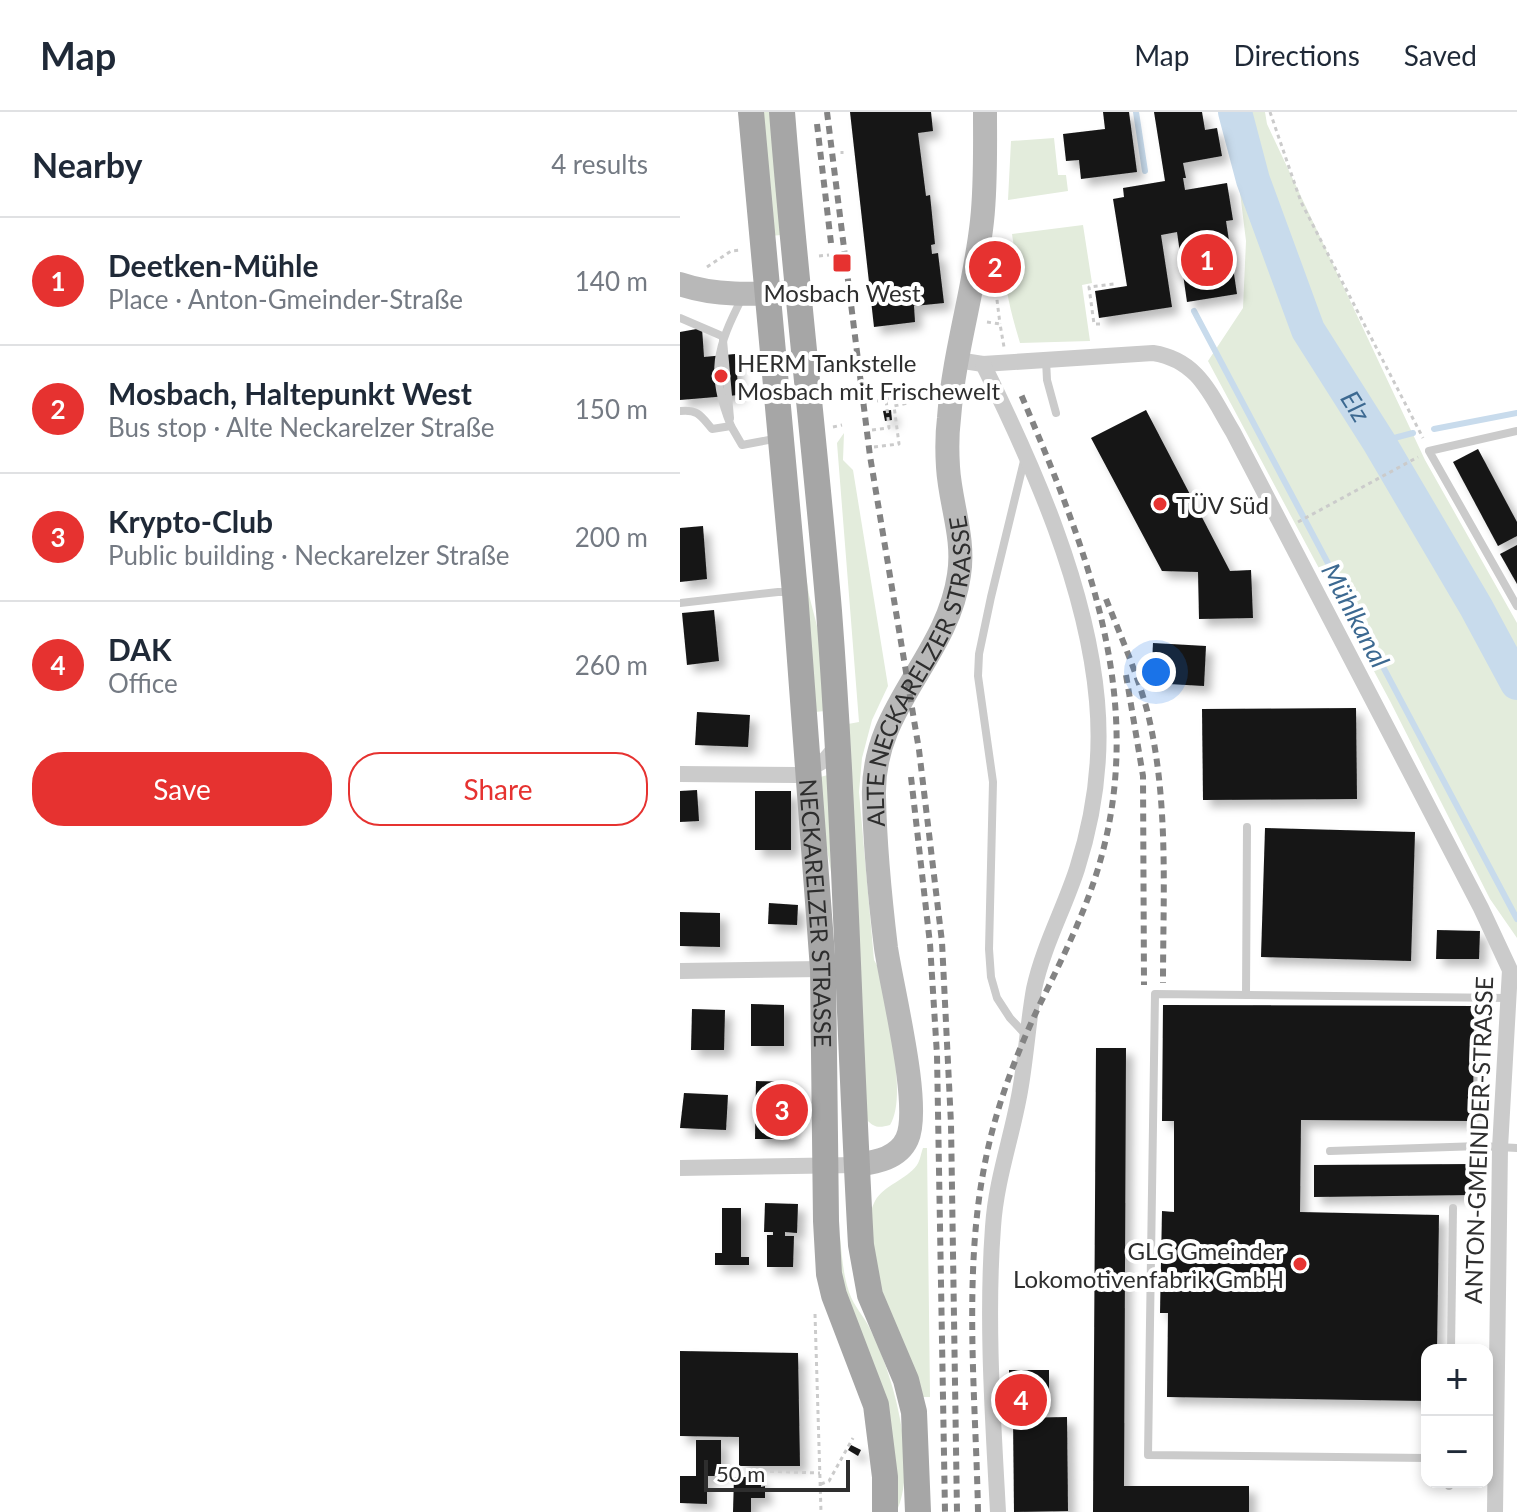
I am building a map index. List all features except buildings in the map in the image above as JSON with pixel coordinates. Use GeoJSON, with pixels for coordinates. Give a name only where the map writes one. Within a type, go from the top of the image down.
{"type":"FeatureCollection","features":[{"type":"Feature","properties":{"kind":"main road","name":"NECKARELZER STRASSE"},"geometry":{"type":"LineString","coordinates":[[751,112],[755,293],[780,438],[795,593],[823,969],[810,1165],[834,1295],[876,1405],[885,1477],[885,1512]]}},
{"type":"Feature","properties":{"kind":"main road"},"geometry":{"type":"LineString","coordinates":[[782,112],[829,611],[861,1245],[870,1295],[906,1380],[914,1412],[918,1512]]}},
{"type":"Feature","properties":{"kind":"street","name":"ALTE NECKARELZER STRASSE"},"geometry":{"type":"LineString","coordinates":[[680,1168],[856,1165],[889,1157],[907,1141],[912,1097],[887,950],[873,793],[880,741],[943,630],[959,574],[961,545],[948,467],[949,418],[982,220],[985,112]]}},
{"type":"Feature","properties":{"kind":"street"},"geometry":{"type":"LineString","coordinates":[[680,284],[701,291],[797,292]]}},
{"type":"Feature","properties":{"kind":"street","name":"ANTON-GMEINDER-STRASSE"},"geometry":{"type":"LineString","coordinates":[[957,360],[983,364],[1153,353],[1171,355],[1189,365],[1233,432],[1481,908],[1510,970],[1500,1148],[1492,1416]]}},
{"type":"Feature","properties":{"kind":"street"},"geometry":{"type":"LineString","coordinates":[[983,364],[1026,452],[1068,568],[1080,610],[1095,687],[1098,735],[1088,832],[1038,970],[1020,1092],[997,1188],[993,1228],[992,1409],[998,1512]]}},
{"type":"Feature","properties":{"kind":"street"},"geometry":{"type":"LineString","coordinates":[[680,774],[798,775],[825,760],[837,746]]}},
{"type":"Feature","properties":{"kind":"street"},"geometry":{"type":"LineString","coordinates":[[680,971],[823,969]]}},
{"type":"Feature","properties":{"kind":"street","name":"ANTON-GMEINDER-STRASSE"},"geometry":{"type":"LineString","coordinates":[[1493,1486],[1495,1512]]}},
{"type":"Feature","properties":{"kind":"lane"},"geometry":{"type":"LineString","coordinates":[[755,293],[722,336],[731,426],[742,445],[780,438]]}},
{"type":"Feature","properties":{"kind":"lane"},"geometry":{"type":"LineString","coordinates":[[680,318],[722,336]]}},
{"type":"Feature","properties":{"kind":"lane"},"geometry":{"type":"LineString","coordinates":[[1046,359],[1047,380],[1056,413]]}},
{"type":"Feature","properties":{"kind":"lane"},"geometry":{"type":"LineString","coordinates":[[680,411],[699,412],[712,429],[731,426]]}},
{"type":"Feature","properties":{"kind":"lane"},"geometry":{"type":"LineString","coordinates":[[1517,431],[1429,451],[1517,606]]}},
{"type":"Feature","properties":{"kind":"lane"},"geometry":{"type":"LineString","coordinates":[[1026,452],[991,597],[979,654],[978,676],[993,782],[991,977],[997,998],[1027,1036]]}},
{"type":"Feature","properties":{"kind":"lane"},"geometry":{"type":"LineString","coordinates":[[680,603],[778,592],[795,593]]}},
{"type":"Feature","properties":{"kind":"lane"},"geometry":{"type":"LineString","coordinates":[[1246,995],[1247,827]]}},
{"type":"Feature","properties":{"kind":"lane"},"geometry":{"type":"LineString","coordinates":[[1421,1458],[1148,1455],[1155,994],[1508,998]]}},
{"type":"Feature","properties":{"kind":"lane"},"geometry":{"type":"LineString","coordinates":[[1330,1151],[1517,1148]]}},
{"type":"Feature","properties":{"kind":"lane"},"geometry":{"type":"LineString","coordinates":[[1451,1344],[1453,1208]]}},
{"type":"Feature","properties":{"kind":"path"},"geometry":{"type":"LineString","coordinates":[[1270,112],[1301,202],[1429,451]]}},
{"type":"Feature","properties":{"kind":"path"},"geometry":{"type":"LineString","coordinates":[[818,256],[829,255]]}},
{"type":"Feature","properties":{"kind":"path"},"geometry":{"type":"LineString","coordinates":[[1100,324],[1094,324],[1089,287],[1114,284]]}},
{"type":"Feature","properties":{"kind":"path"},"geometry":{"type":"LineString","coordinates":[[964,320],[1000,324],[1007,362]]}},
{"type":"Feature","properties":{"kind":"path"},"geometry":{"type":"LineString","coordinates":[[877,401],[936,387]]}},
{"type":"Feature","properties":{"kind":"path"},"geometry":{"type":"LineString","coordinates":[[874,447],[899,444],[894,406],[908,403],[907,394]]}},
{"type":"Feature","properties":{"kind":"path"},"geometry":{"type":"LineString","coordinates":[[872,430],[889,428],[886,399]]}},
{"type":"Feature","properties":{"kind":"path"},"geometry":{"type":"LineString","coordinates":[[1298,522],[1418,457]]}},
{"type":"Feature","properties":{"kind":"path"},"geometry":{"type":"LineString","coordinates":[[817,1372],[821,1512]]}},
{"type":"Feature","properties":{"kind":"path"},"geometry":{"type":"LineString","coordinates":[[821,1484],[829,1481],[853,1438]]}},
{"type":"Feature","properties":{"kind":"path"},"geometry":{"type":"LineString","coordinates":[[730,1470],[820,1473]]}},
{"type":"Feature","properties":{"kind":"green space"},"geometry":{"type":"Polygon","coordinates":[[[761,112],[770,112],[781,235],[770,236],[761,112]]]}},
{"type":"Feature","properties":{"kind":"green space"},"geometry":{"type":"Polygon","coordinates":[[[1219,112],[1265,112],[1267,124],[1425,460],[1517,623],[1517,938],[1490,899],[1390,701],[1208,361],[1243,308],[1246,241],[1238,176],[1219,112]]]}},
{"type":"Feature","properties":{"kind":"green space"},"geometry":{"type":"Polygon","coordinates":[[[1054,138],[1058,175],[1066,175],[1068,191],[1008,200],[1011,141],[1054,138]]]}},
{"type":"Feature","properties":{"kind":"green space"},"geometry":{"type":"Polygon","coordinates":[[[1083,225],[1092,283],[1082,285],[1090,341],[1020,343],[1009,303],[1004,263],[1016,261],[1012,234],[1083,225]]]}},
{"type":"Feature","properties":{"kind":"green space"},"geometry":{"type":"Polygon","coordinates":[[[844,433],[843,460],[853,470],[888,686],[872,720],[862,758],[859,792],[874,960],[878,967],[896,1071],[895,1111],[890,1125],[880,1127],[866,1119],[848,724],[859,722],[837,443],[844,433]]]}},
{"type":"Feature","properties":{"kind":"green space"},"geometry":{"type":"Polygon","coordinates":[[[801,544],[818,630],[825,711],[815,712],[801,544]]]}},
{"type":"Feature","properties":{"kind":"green space"},"geometry":{"type":"Polygon","coordinates":[[[828,775],[831,872],[820,777],[828,775]]]}},
{"type":"Feature","properties":{"kind":"green space"},"geometry":{"type":"Polygon","coordinates":[[[923,1148],[927,1148],[930,1397],[919,1397],[883,1298],[870,1242],[870,1219],[875,1201],[912,1170],[923,1148]]]}},
{"type":"Feature","properties":{"kind":"green space"},"geometry":{"type":"Polygon","coordinates":[[[840,1237],[849,1292],[879,1347],[900,1417],[905,1466],[898,1508],[843,1296],[835,1238],[840,1237]]]}},
{"type":"Feature","properties":{"kind":"waterway","name":"Mühlkanal"},"geometry":{"type":"LineString","coordinates":[[1136,112],[1145,171]]}},
{"type":"Feature","properties":{"kind":"waterway","name":"Elz"},"geometry":{"type":"LineString","coordinates":[[1235,112],[1253,180],[1308,330],[1379,442],[1517,683]]}},
{"type":"Feature","properties":{"kind":"waterway","name":"Mühlkanal"},"geometry":{"type":"LineString","coordinates":[[1194,311],[1517,919]]}},
{"type":"Feature","properties":{"kind":"waterway"},"geometry":{"type":"LineString","coordinates":[[1434,429],[1517,413]]}},
{"type":"Feature","properties":{"kind":"waterway"},"geometry":{"type":"LineString","coordinates":[[1379,442],[1413,433]]}},
{"type":"Feature","properties":{"kind":"railway"},"geometry":{"type":"LineString","coordinates":[[827,112],[870,456],[919,750],[942,942],[951,1124],[957,1512]]}},
{"type":"Feature","properties":{"kind":"railway"},"geometry":{"type":"LineString","coordinates":[[817,124],[831,243]]}},
{"type":"Feature","properties":{"kind":"railway"},"geometry":{"type":"LineString","coordinates":[[978,1512],[972,1296],[984,1168],[993,1127],[1013,1067],[1077,926],[1096,875],[1111,811],[1117,749],[1114,688],[1088,568],[1020,392]]}},
{"type":"Feature","properties":{"kind":"railway"},"geometry":{"type":"LineString","coordinates":[[1106,599],[1139,685],[1155,747],[1162,814],[1163,983]]}},
{"type":"Feature","properties":{"kind":"railway"},"geometry":{"type":"LineString","coordinates":[[1126,675],[1143,776],[1144,985]]}},
{"type":"Feature","properties":{"kind":"railway"},"geometry":{"type":"LineString","coordinates":[[911,777],[930,944],[937,1055],[945,1512]]}},
{"type":"Feature","properties":{"kind":"place","name":"Deetken-Mühle"},"geometry":{"type":"Point","coordinates":[1207,260]}},
{"type":"Feature","properties":{"kind":"place","name":"Mosbach West"},"geometry":{"type":"Point","coordinates":[842,263]}},
{"type":"Feature","properties":{"kind":"place","name":"Mosbach, Haltepunkt West"},"geometry":{"type":"Point","coordinates":[995,267]}},
{"type":"Feature","properties":{"kind":"place","name":"HERM Tankstelle Mosbach mit Frischewelt"},"geometry":{"type":"Point","coordinates":[721,376]}},
{"type":"Feature","properties":{"kind":"place","name":"TÜV Süd"},"geometry":{"type":"Point","coordinates":[1160,504]}},
{"type":"Feature","properties":{"kind":"place","name":"Krypto-Club"},"geometry":{"type":"Point","coordinates":[782,1110]}},
{"type":"Feature","properties":{"kind":"place","name":"GLG Gmeinder Lokomotivenfabrik GmbH"},"geometry":{"type":"Point","coordinates":[1300,1264]}},
{"type":"Feature","properties":{"kind":"place","name":"DAK"},"geometry":{"type":"Point","coordinates":[1021,1400]}}]}
